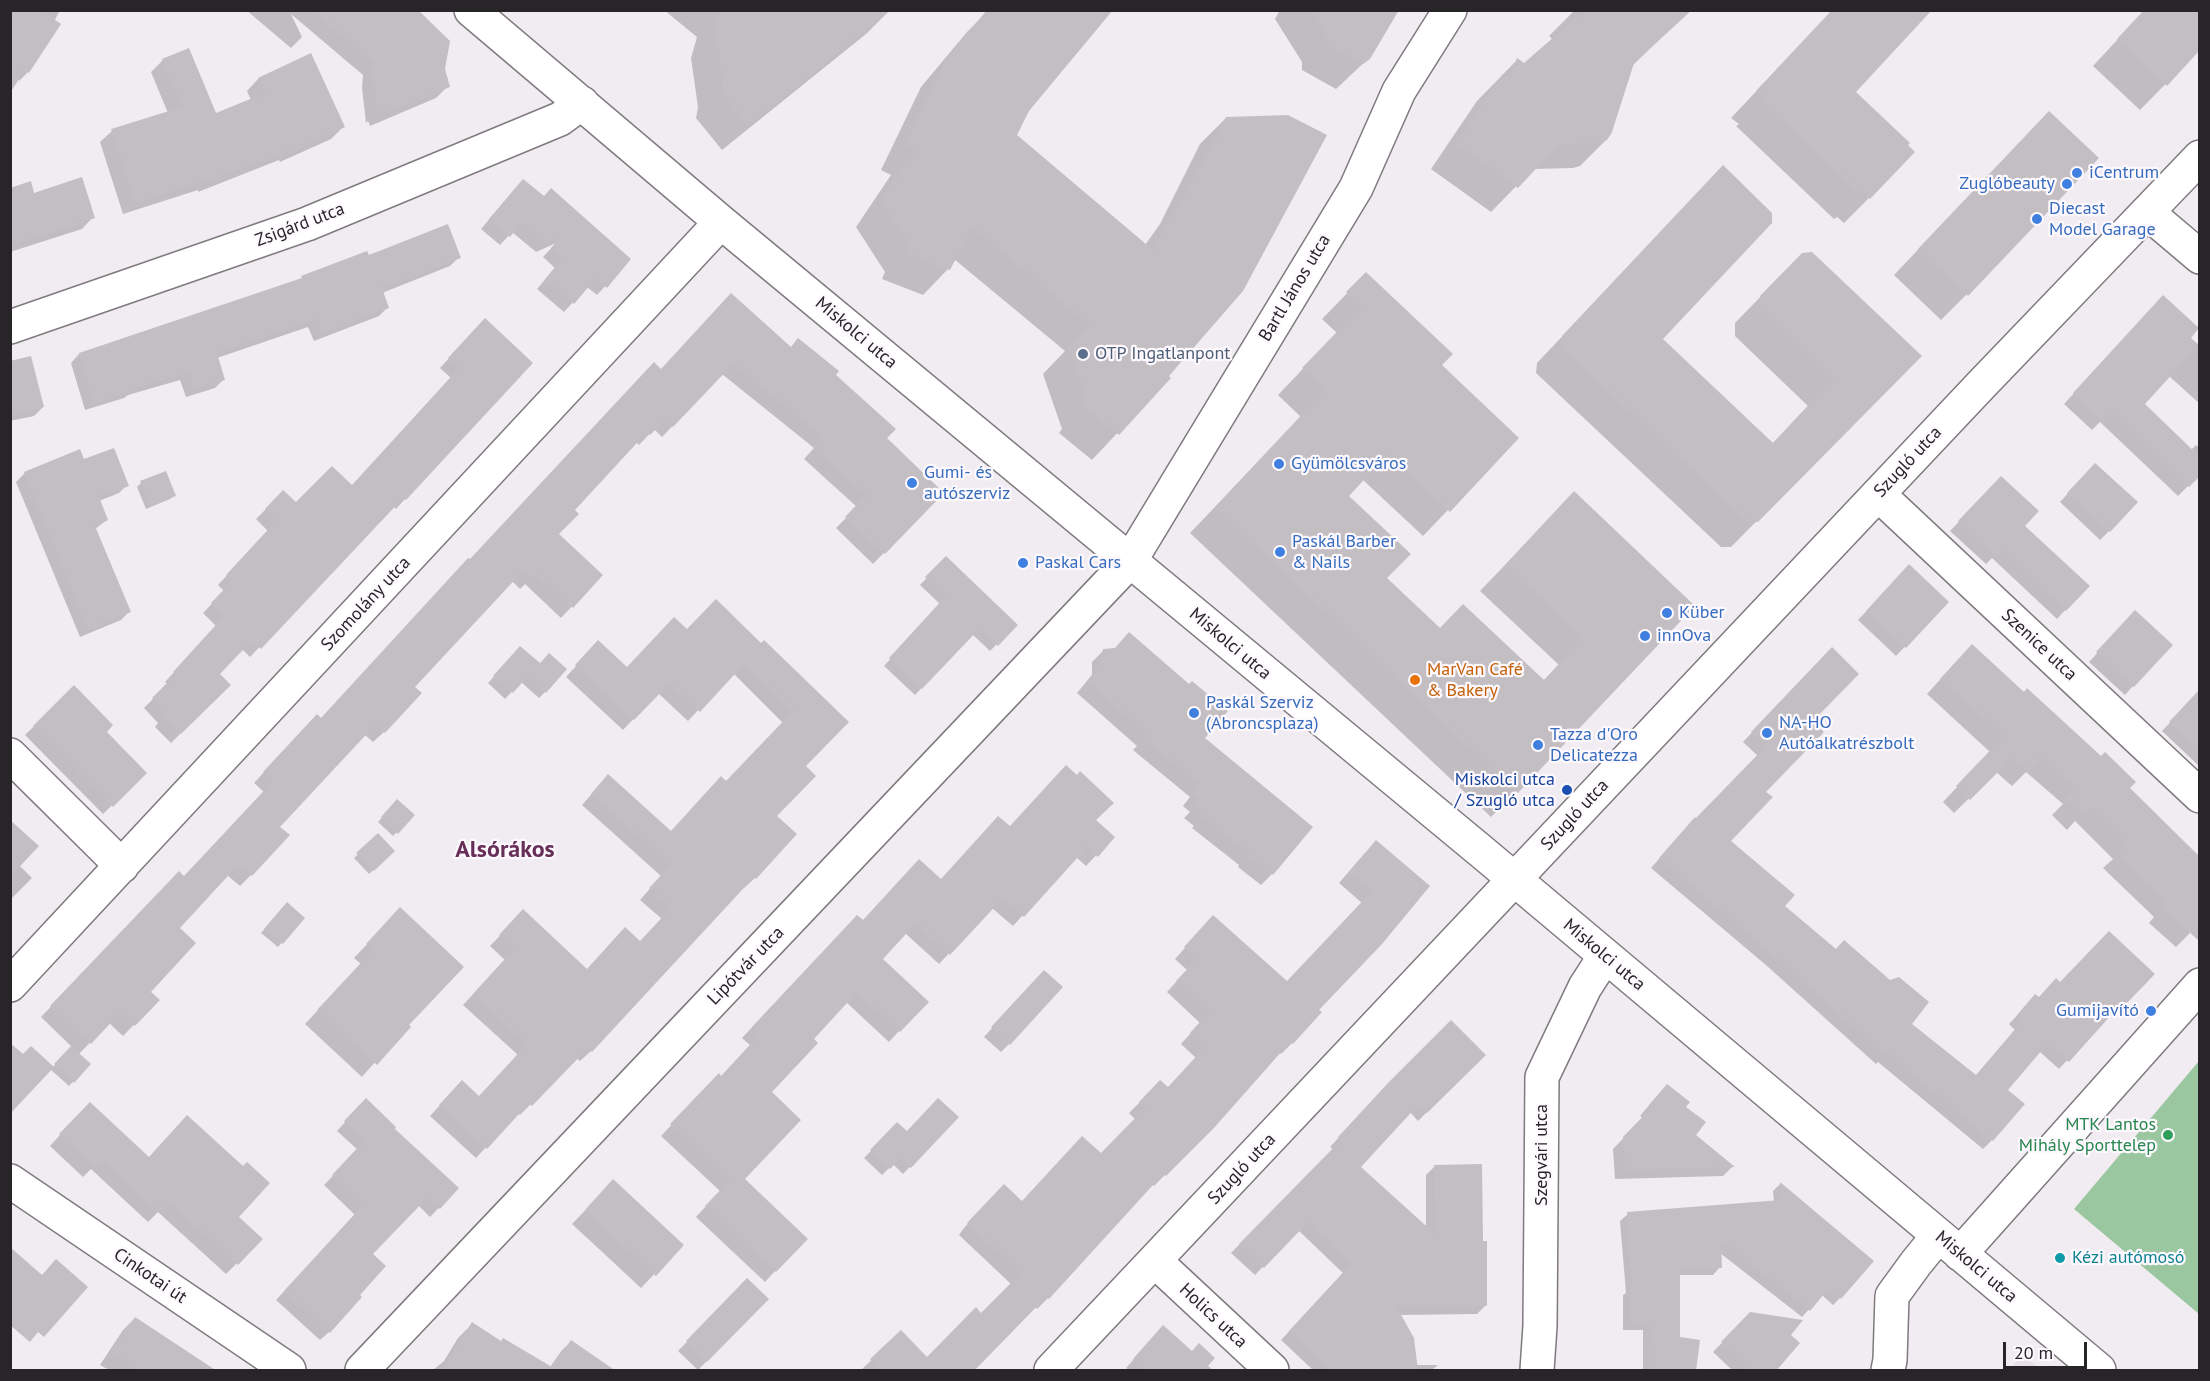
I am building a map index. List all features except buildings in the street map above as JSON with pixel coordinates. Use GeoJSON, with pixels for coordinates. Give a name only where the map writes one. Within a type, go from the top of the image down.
{"type":"FeatureCollection","features":[{"type":"Feature","properties":{"kind":"street","name":"Miskolci utca"},"geometry":{"type":"LineString","coordinates":[[471,10],[721,222],[1514,880],[2098,1371]]}},
{"type":"Feature","properties":{"kind":"street","name":"Bartl János utca"},"geometry":{"type":"LineString","coordinates":[[1130,561],[1356,188],[1399,91],[1450,10]]}},
{"type":"Feature","properties":{"kind":"street","name":"Zsigárd utca"},"geometry":{"type":"LineString","coordinates":[[10,327],[307,224],[560,119],[582,103]]}},
{"type":"Feature","properties":{"kind":"street","name":"Szugló utca"},"geometry":{"type":"LineString","coordinates":[[1051,1371],[2199,157]]}},
{"type":"Feature","properties":{"kind":"street"},"geometry":{"type":"LineString","coordinates":[[2148,213],[2199,257]]}},
{"type":"Feature","properties":{"kind":"street","name":"Szomolány utca"},"geometry":{"type":"LineString","coordinates":[[10,985],[721,222]]}},
{"type":"Feature","properties":{"kind":"street","name":"Szenice utca"},"geometry":{"type":"LineString","coordinates":[[1878,494],[2199,796]]}},
{"type":"Feature","properties":{"kind":"street","name":"Lipótvár utca"},"geometry":{"type":"LineString","coordinates":[[362,1371],[1130,561]]}},
{"type":"Feature","properties":{"kind":"street"},"geometry":{"type":"LineString","coordinates":[[10,755],[122,866]]}},
{"type":"Feature","properties":{"kind":"street","name":"Szegvári utca"},"geometry":{"type":"LineString","coordinates":[[1537,1371],[1540,1326],[1542,1077],[1585,987],[1605,956]]}},
{"type":"Feature","properties":{"kind":"street"},"geometry":{"type":"LineString","coordinates":[[1887,1371],[1890,1360],[1892,1296],[1916,1263],[1949,1245],[2199,985]]}},
{"type":"Feature","properties":{"kind":"street","name":"Cinkotai út"},"geometry":{"type":"LineString","coordinates":[[10,1181],[289,1371]]}},
{"type":"Feature","properties":{"kind":"street","name":"Holics utca"},"geometry":{"type":"LineString","coordinates":[[1155,1261],[1272,1371]]}},
{"type":"Feature","properties":{"kind":"shaded area"},"geometry":{"type":"Polygon","coordinates":[[[2023,1355],[2042,1370],[2009,1370],[2023,1355]]]}},
{"type":"Feature","properties":{"kind":"green space","name":"MTK Lantos Mihály Sporttelep"},"geometry":{"type":"Polygon","coordinates":[[[2199,1061],[2199,1314],[2074,1209],[2199,1061]]]}},
{"type":"Feature","properties":{"kind":"place","name":"iCentrum"},"geometry":{"type":"Point","coordinates":[2077,173]}},
{"type":"Feature","properties":{"kind":"place","name":"Zuglóbeauty"},"geometry":{"type":"Point","coordinates":[2067,184]}},
{"type":"Feature","properties":{"kind":"place","name":"Diecast Model Garage"},"geometry":{"type":"Point","coordinates":[2037,219]}},
{"type":"Feature","properties":{"kind":"place","name":"OTP Ingatlanpont"},"geometry":{"type":"Point","coordinates":[1083,354]}},
{"type":"Feature","properties":{"kind":"place","name":"Gyümölcsváros"},"geometry":{"type":"Point","coordinates":[1279,464]}},
{"type":"Feature","properties":{"kind":"place","name":"Gumi- és autószerviz"},"geometry":{"type":"Point","coordinates":[912,483]}},
{"type":"Feature","properties":{"kind":"place","name":"Paskál Barber & Nails"},"geometry":{"type":"Point","coordinates":[1280,552]}},
{"type":"Feature","properties":{"kind":"place","name":"Paskal Cars"},"geometry":{"type":"Point","coordinates":[1023,563]}},
{"type":"Feature","properties":{"kind":"place","name":"Küber"},"geometry":{"type":"Point","coordinates":[1667,613]}},
{"type":"Feature","properties":{"kind":"place","name":"innOva"},"geometry":{"type":"Point","coordinates":[1645,636]}},
{"type":"Feature","properties":{"kind":"place","name":"MarVan Café & Bakery"},"geometry":{"type":"Point","coordinates":[1415,680]}},
{"type":"Feature","properties":{"kind":"place","name":"Paskál Szerviz (Abroncsplaza)"},"geometry":{"type":"Point","coordinates":[1194,713]}},
{"type":"Feature","properties":{"kind":"place","name":"NA-HO Autóalkatrészbolt"},"geometry":{"type":"Point","coordinates":[1767,733]}},
{"type":"Feature","properties":{"kind":"place","name":"Tazza d'Oro Delicatezza"},"geometry":{"type":"Point","coordinates":[1538,745]}},
{"type":"Feature","properties":{"kind":"place","name":"Miskolci utca / Szugló utca"},"geometry":{"type":"Point","coordinates":[1567,790]}},
{"type":"Feature","properties":{"kind":"place","name":"Gumijavító"},"geometry":{"type":"Point","coordinates":[2151,1011]}},
{"type":"Feature","properties":{"kind":"place","name":"MTK Lantos Mihály Sporttelep"},"geometry":{"type":"Point","coordinates":[2168,1135]}},
{"type":"Feature","properties":{"kind":"place","name":"Kézi autómosó"},"geometry":{"type":"Point","coordinates":[2060,1258]}},
{"type":"Feature","properties":{"kind":"district","name":"Alsórákos"},"geometry":{"type":"Point","coordinates":[505,850]}}]}
